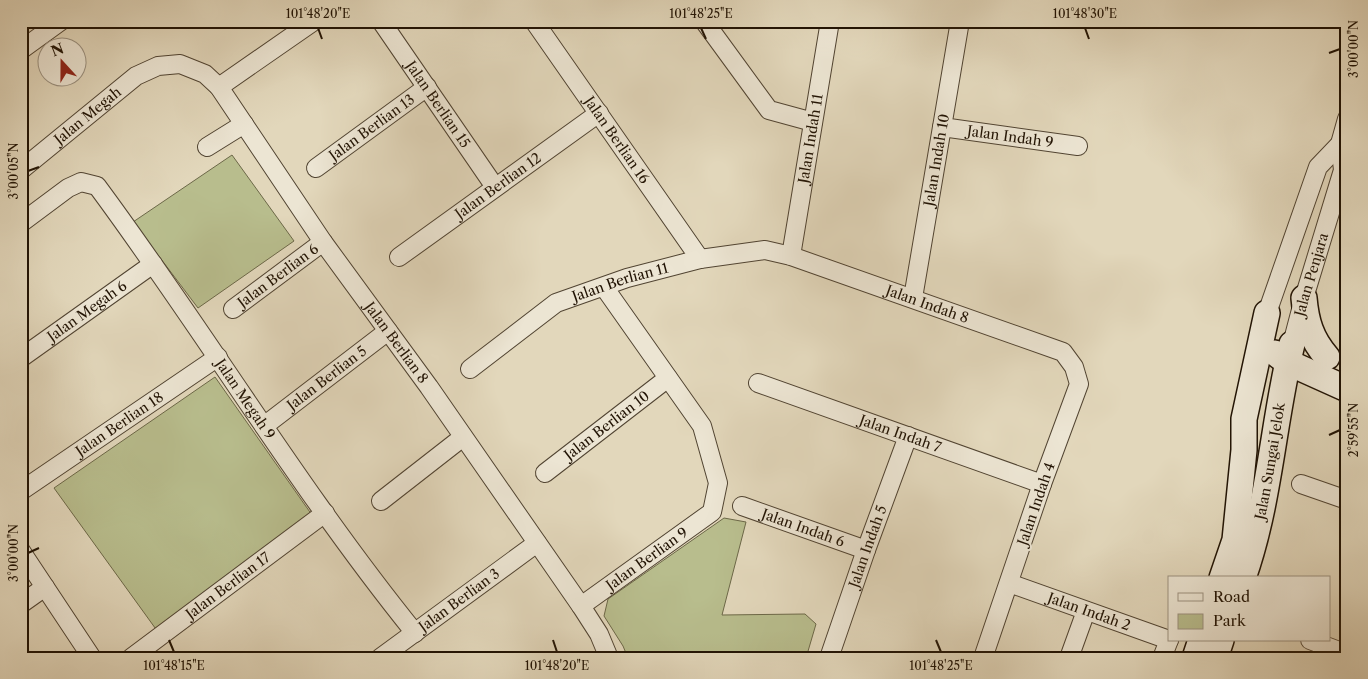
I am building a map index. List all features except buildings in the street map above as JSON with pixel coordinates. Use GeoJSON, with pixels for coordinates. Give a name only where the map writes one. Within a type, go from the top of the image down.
{"type":"FeatureCollection","features":[{"type":"Feature","properties":{"kind":"street"},"geometry":{"type":"LineString","coordinates":[[21,50],[61,21]]}},
{"type":"Feature","properties":{"kind":"street"},"geometry":{"type":"LineString","coordinates":[[219,87],[314,21]]}},
{"type":"Feature","properties":{"kind":"street","name":"Jalan Berlian 15"},"geometry":{"type":"LineString","coordinates":[[381,21],[495,187]]}},
{"type":"Feature","properties":{"kind":"street","name":"Jalan Berlian 16"},"geometry":{"type":"LineString","coordinates":[[534,21],[700,259]]}},
{"type":"Feature","properties":{"kind":"street"},"geometry":{"type":"LineString","coordinates":[[704,21],[769,110],[813,122]]}},
{"type":"Feature","properties":{"kind":"street","name":"Jalan Indah 11"},"geometry":{"type":"LineString","coordinates":[[791,256],[830,21]]}},
{"type":"Feature","properties":{"kind":"street","name":"Jalan Indah 10"},"geometry":{"type":"LineString","coordinates":[[913,298],[960,21]]}},
{"type":"Feature","properties":{"kind":"street","name":"Jalan Berlian 8"},"geometry":{"type":"LineString","coordinates":[[158,66],[180,64],[206,74],[219,87],[324,242],[581,606],[599,634],[609,658]]}},
{"type":"Feature","properties":{"kind":"street","name":"Jalan Megah"},"geometry":{"type":"LineString","coordinates":[[21,170],[136,76],[158,66]]}},
{"type":"Feature","properties":{"kind":"street","name":"Jalan Berlian 13"},"geometry":{"type":"LineString","coordinates":[[316,168],[427,87]]}},
{"type":"Feature","properties":{"kind":"street","name":"Jalan Berlian 12"},"geometry":{"type":"LineString","coordinates":[[399,257],[599,113]]}},
{"type":"Feature","properties":{"kind":"street","name":"Jalan Penjara"},"geometry":{"type":"LineString","coordinates":[[1283,352],[1304,298],[1343,170],[1340,144],[1347,119]]}},
{"type":"Feature","properties":{"kind":"street"},"geometry":{"type":"LineString","coordinates":[[207,147],[244,124]]}},
{"type":"Feature","properties":{"kind":"street","name":"Jalan Indah 9"},"geometry":{"type":"LineString","coordinates":[[942,126],[1078,146]]}},
{"type":"Feature","properties":{"kind":"street"},"geometry":{"type":"LineString","coordinates":[[1248,395],[1267,313],[1318,167],[1340,144]]}},
{"type":"Feature","properties":{"kind":"street","name":"Jalan Megah 9"},"geometry":{"type":"LineString","coordinates":[[21,223],[68,188],[82,182],[97,186],[372,580],[415,633]]}},
{"type":"Feature","properties":{"kind":"street","name":"Jalan Berlian 6"},"geometry":{"type":"LineString","coordinates":[[233,309],[324,242]]}},
{"type":"Feature","properties":{"kind":"street","name":"Jalan Berlian 11"},"geometry":{"type":"LineString","coordinates":[[470,369],[556,303],[627,278],[700,259],[765,250],[791,256]]}},
{"type":"Feature","properties":{"kind":"street","name":"Jalan Indah 8"},"geometry":{"type":"LineString","coordinates":[[791,256],[1063,352]]}},
{"type":"Feature","properties":{"kind":"street","name":"Jalan Megah 6"},"geometry":{"type":"LineString","coordinates":[[21,358],[153,264]]}},
{"type":"Feature","properties":{"kind":"street"},"geometry":{"type":"LineString","coordinates":[[604,287],[668,378]]}},
{"type":"Feature","properties":{"kind":"street"},"geometry":{"type":"LineString","coordinates":[[1304,298],[1309,327],[1318,348],[1337,361]]}},
{"type":"Feature","properties":{"kind":"street","name":"Jalan Sungai Jelok"},"geometry":{"type":"LineString","coordinates":[[1244,576],[1253,552],[1262,515],[1278,409],[1283,352],[1267,313]]}},
{"type":"Feature","properties":{"kind":"street","name":"Jalan Berlian 5"},"geometry":{"type":"LineString","coordinates":[[264,426],[388,331]]}},
{"type":"Feature","properties":{"kind":"street","name":"Jalan Indah 4"},"geometry":{"type":"LineString","coordinates":[[983,658],[1042,484],[1079,384],[1074,367],[1063,352]]}},
{"type":"Feature","properties":{"kind":"street"},"geometry":{"type":"LineString","coordinates":[[1283,352],[1337,361]]}},
{"type":"Feature","properties":{"kind":"street"},"geometry":{"type":"LineString","coordinates":[[1248,395],[1283,352]]}},
{"type":"Feature","properties":{"kind":"street"},"geometry":{"type":"LineString","coordinates":[[1283,352],[1337,385]]}},
{"type":"Feature","properties":{"kind":"street","name":"Jalan Berlian 18"},"geometry":{"type":"LineString","coordinates":[[21,491],[218,357]]}},
{"type":"Feature","properties":{"kind":"street","name":"Jalan Berlian 10"},"geometry":{"type":"LineString","coordinates":[[544,473],[668,378]]}},
{"type":"Feature","properties":{"kind":"street","name":"Jalan Berlian 9"},"geometry":{"type":"LineString","coordinates":[[581,606],[712,512],[718,483],[702,426],[668,378]]}},
{"type":"Feature","properties":{"kind":"street"},"geometry":{"type":"LineString","coordinates":[[1278,409],[1285,396],[1296,386],[1307,382],[1337,385]]}},
{"type":"Feature","properties":{"kind":"street","name":"Jalan Indah 7"},"geometry":{"type":"LineString","coordinates":[[758,383],[1042,484]]}},
{"type":"Feature","properties":{"kind":"street","name":"Jalan Sungai Jelok"},"geometry":{"type":"LineString","coordinates":[[1223,576],[1234,540],[1244,450],[1244,419],[1248,395]]}},
{"type":"Feature","properties":{"kind":"street","name":"Jalan Indah 5"},"geometry":{"type":"LineString","coordinates":[[829,658],[908,436]]}},
{"type":"Feature","properties":{"kind":"street"},"geometry":{"type":"LineString","coordinates":[[380,501],[463,437]]}},
{"type":"Feature","properties":{"kind":"street"},"geometry":{"type":"LineString","coordinates":[[1301,484],[1347,500]]}},
{"type":"Feature","properties":{"kind":"street","name":"Jalan Indah 6"},"geometry":{"type":"LineString","coordinates":[[742,506],[866,550]]}},
{"type":"Feature","properties":{"kind":"street","name":"Jalan Berlian 17"},"geometry":{"type":"LineString","coordinates":[[131,658],[325,513]]}},
{"type":"Feature","properties":{"kind":"street","name":"Jalan Berlian 3"},"geometry":{"type":"LineString","coordinates":[[380,658],[537,544]]}},
{"type":"Feature","properties":{"kind":"street"},"geometry":{"type":"LineString","coordinates":[[21,551],[92,658]]}},
{"type":"Feature","properties":{"kind":"street","name":"Jalan Indah 2"},"geometry":{"type":"LineString","coordinates":[[1010,583],[1168,640]]}},
{"type":"Feature","properties":{"kind":"street"},"geometry":{"type":"LineString","coordinates":[[21,604],[45,587]]}},
{"type":"Feature","properties":{"kind":"street"},"geometry":{"type":"LineString","coordinates":[[1069,658],[1086,611]]}},
{"type":"Feature","properties":{"kind":"street"},"geometry":{"type":"LineString","coordinates":[[1162,658],[1168,642]]}},
{"type":"Feature","properties":{"kind":"street","name":"Jalan Indah 2"},"geometry":{"type":"LineString","coordinates":[[1174,642],[1204,653]]}},
{"type":"Feature","properties":{"kind":"street"},"geometry":{"type":"LineString","coordinates":[[1204,653],[1218,642]]}},
{"type":"Feature","properties":{"kind":"street"},"geometry":{"type":"LineString","coordinates":[[1315,642],[1347,654]]}},
{"type":"Feature","properties":{"kind":"green space"},"geometry":{"type":"Polygon","coordinates":[[[232,155],[294,241],[198,308],[133,222],[232,155]]]}},
{"type":"Feature","properties":{"kind":"green space"},"geometry":{"type":"Polygon","coordinates":[[[215,377],[312,515],[158,632],[54,488],[215,377]]]}},
{"type":"Feature","properties":{"kind":"green space"},"geometry":{"type":"Polygon","coordinates":[[[724,518],[746,522],[722,615],[805,614],[816,624],[806,658],[628,658],[623,646],[604,616],[608,599],[724,518]]]}}]}
